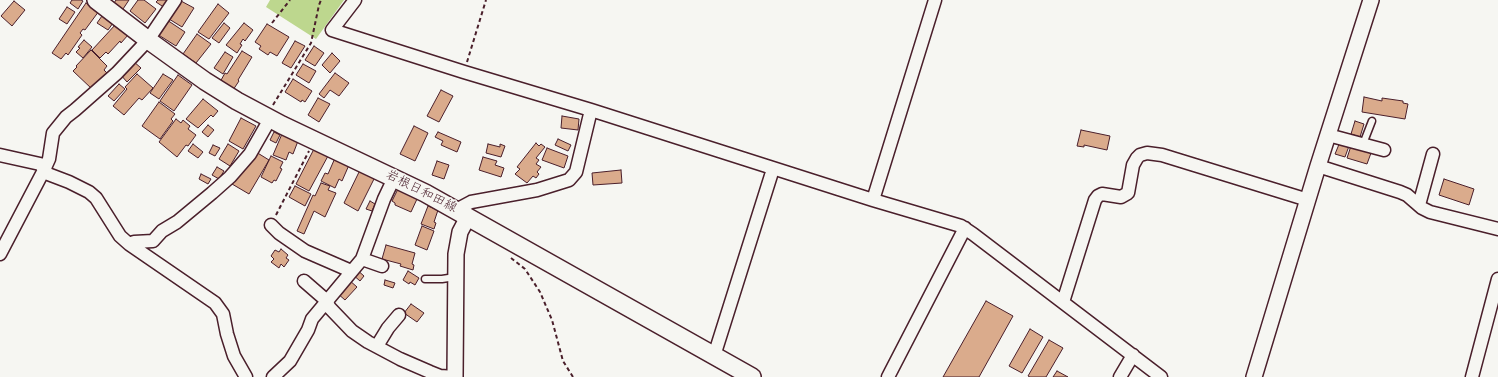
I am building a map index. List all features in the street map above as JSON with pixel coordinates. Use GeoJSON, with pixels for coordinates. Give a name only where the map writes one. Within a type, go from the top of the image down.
{"type":"FeatureCollection","features":[{"type":"Feature","properties":{"kind":"main road","name":"岩根日和田線"},"geometry":{"type":"LineString","coordinates":[[96,0],[205,81],[268,118],[426,193],[752,377]]}},
{"type":"Feature","properties":{"kind":"street"},"geometry":{"type":"LineString","coordinates":[[0,254],[49,159],[53,133],[66,117],[117,73],[148,40],[175,0]]}},
{"type":"Feature","properties":{"kind":"street"},"geometry":{"type":"LineString","coordinates":[[354,0],[332,30],[965,228],[1161,377]]}},
{"type":"Feature","properties":{"kind":"street"},"geometry":{"type":"LineString","coordinates":[[873,200],[935,0]]}},
{"type":"Feature","properties":{"kind":"street"},"geometry":{"type":"LineString","coordinates":[[1254,377],[1318,166],[1371,0]]}},
{"type":"Feature","properties":{"kind":"street"},"geometry":{"type":"LineString","coordinates":[[304,281],[327,301],[329,307],[352,331],[368,342],[425,370],[440,376],[455,377],[455,277],[456,254],[462,213],[471,202],[537,190],[569,180],[576,172],[591,110]]}},
{"type":"Feature","properties":{"kind":"street"},"geometry":{"type":"LineString","coordinates":[[129,244],[134,242],[153,241],[162,231],[177,222],[230,177],[250,154],[268,118]]}},
{"type":"Feature","properties":{"kind":"street"},"geometry":{"type":"LineString","coordinates":[[1328,135],[1384,150]]}},
{"type":"Feature","properties":{"kind":"street"},"geometry":{"type":"LineString","coordinates":[[1063,302],[1095,200],[1102,194],[1121,197],[1128,193],[1133,165],[1140,155],[1147,153],[1162,155],[1308,200]]}},
{"type":"Feature","properties":{"kind":"street"},"geometry":{"type":"LineString","coordinates":[[1419,205],[1434,154]]}},
{"type":"Feature","properties":{"kind":"street"},"geometry":{"type":"LineString","coordinates":[[0,155],[40,164],[48,174],[89,192],[96,198],[120,236],[129,244],[215,303],[223,314],[234,356],[246,377]]}},
{"type":"Feature","properties":{"kind":"street"},"geometry":{"type":"LineString","coordinates":[[1318,166],[1400,192],[1407,195],[1430,212],[1498,229]]}},
{"type":"Feature","properties":{"kind":"street"},"geometry":{"type":"LineString","coordinates":[[714,356],[773,169]]}},
{"type":"Feature","properties":{"kind":"street"},"geometry":{"type":"LineString","coordinates":[[274,377],[290,361],[308,330],[312,319],[362,258],[384,199],[394,178]]}},
{"type":"Feature","properties":{"kind":"street"},"geometry":{"type":"LineString","coordinates":[[271,225],[279,233],[305,251],[351,271]]}},
{"type":"Feature","properties":{"kind":"street"},"geometry":{"type":"LineString","coordinates":[[888,377],[965,228]]}},
{"type":"Feature","properties":{"kind":"street"},"geometry":{"type":"LineString","coordinates":[[362,258],[382,266]]}},
{"type":"Feature","properties":{"kind":"street"},"geometry":{"type":"LineString","coordinates":[[1472,377],[1498,279]]}},
{"type":"Feature","properties":{"kind":"street"},"geometry":{"type":"LineString","coordinates":[[377,346],[388,328],[399,315]]}},
{"type":"Feature","properties":{"kind":"street"},"geometry":{"type":"LineString","coordinates":[[1120,377],[1133,355]]}},
{"type":"Feature","properties":{"kind":"lane"},"geometry":{"type":"LineString","coordinates":[[1363,144],[1372,121]]}},
{"type":"Feature","properties":{"kind":"lane"},"geometry":{"type":"LineString","coordinates":[[425,278],[442,279],[455,277]]}},
{"type":"Feature","properties":{"kind":"path"},"geometry":{"type":"LineString","coordinates":[[272,23],[290,0]]}},
{"type":"Feature","properties":{"kind":"path"},"geometry":{"type":"LineString","coordinates":[[268,118],[311,42],[321,0]]}},
{"type":"Feature","properties":{"kind":"path"},"geometry":{"type":"LineString","coordinates":[[464,72],[486,0]]}},
{"type":"Feature","properties":{"kind":"path"},"geometry":{"type":"LineString","coordinates":[[271,225],[315,139]]}},
{"type":"Feature","properties":{"kind":"path"},"geometry":{"type":"LineString","coordinates":[[507,254],[525,270],[540,292],[552,320],[563,361],[573,377]]}},
{"type":"Feature","properties":{"kind":"green space"},"geometry":{"type":"Polygon","coordinates":[[[270,0],[344,0],[316,39],[266,7],[270,0]]]}},
{"type":"Feature","properties":{"kind":"building"},"geometry":{"type":"Polygon","coordinates":[[[72,0],[83,1],[78,9],[70,3],[72,0]]]}},
{"type":"Feature","properties":{"kind":"building"},"geometry":{"type":"Polygon","coordinates":[[[116,0],[129,0],[123,9],[114,3],[116,0]]]}},
{"type":"Feature","properties":{"kind":"building"},"geometry":{"type":"Polygon","coordinates":[[[138,0],[144,0],[156,9],[145,23],[130,11],[138,0]]]}},
{"type":"Feature","properties":{"kind":"building"},"geometry":{"type":"Polygon","coordinates":[[[158,0],[171,0],[165,8],[156,2],[158,0]]]}},
{"type":"Feature","properties":{"kind":"building"},"geometry":{"type":"Polygon","coordinates":[[[14,1],[25,10],[12,26],[1,16],[14,1]]]}},
{"type":"Feature","properties":{"kind":"building"},"geometry":{"type":"Polygon","coordinates":[[[181,1],[194,8],[182,27],[169,19],[181,1]]]}},
{"type":"Feature","properties":{"kind":"building"},"geometry":{"type":"Polygon","coordinates":[[[86,3],[99,11],[85,30],[83,29],[80,33],[82,35],[68,55],[66,53],[61,59],[52,53],[86,3]]]}},
{"type":"Feature","properties":{"kind":"building"},"geometry":{"type":"Polygon","coordinates":[[[218,4],[229,13],[209,39],[198,32],[218,4]]]}},
{"type":"Feature","properties":{"kind":"building"},"geometry":{"type":"Polygon","coordinates":[[[67,7],[75,12],[67,24],[59,19],[67,7]]]}},
{"type":"Feature","properties":{"kind":"building"},"geometry":{"type":"Polygon","coordinates":[[[102,16],[113,23],[108,30],[97,23],[102,16]]]}},
{"type":"Feature","properties":{"kind":"building"},"geometry":{"type":"Polygon","coordinates":[[[167,20],[185,32],[176,46],[157,34],[167,20]]]}},
{"type":"Feature","properties":{"kind":"building"},"geometry":{"type":"Polygon","coordinates":[[[224,23],[230,28],[219,43],[212,38],[224,23]]]}},
{"type":"Feature","properties":{"kind":"building"},"geometry":{"type":"Polygon","coordinates":[[[244,23],[253,30],[245,41],[243,39],[240,44],[242,45],[237,53],[226,45],[244,23]]]}},
{"type":"Feature","properties":{"kind":"building"},"geometry":{"type":"Polygon","coordinates":[[[116,24],[128,35],[108,54],[106,52],[100,58],[92,50],[116,24]]]}},
{"type":"Feature","properties":{"kind":"building"},"geometry":{"type":"Polygon","coordinates":[[[267,24],[289,37],[277,56],[270,52],[268,55],[259,49],[261,46],[255,42],[267,24]]]}},
{"type":"Feature","properties":{"kind":"building"},"geometry":{"type":"Polygon","coordinates":[[[197,34],[211,44],[196,63],[183,54],[197,34]]]}},
{"type":"Feature","properties":{"kind":"building"},"geometry":{"type":"Polygon","coordinates":[[[84,40],[92,47],[83,58],[76,52],[84,40]]]}},
{"type":"Feature","properties":{"kind":"building"},"geometry":{"type":"Polygon","coordinates":[[[295,41],[305,46],[291,68],[282,63],[295,41]]]}},
{"type":"Feature","properties":{"kind":"building"},"geometry":{"type":"Polygon","coordinates":[[[314,46],[324,53],[315,66],[305,60],[314,46]]]}},
{"type":"Feature","properties":{"kind":"building"},"geometry":{"type":"Polygon","coordinates":[[[91,50],[107,66],[104,70],[107,73],[92,89],[73,71],[91,50]]]}},
{"type":"Feature","properties":{"kind":"building"},"geometry":{"type":"Polygon","coordinates":[[[242,51],[252,57],[233,90],[220,82],[242,51]]]}},
{"type":"Feature","properties":{"kind":"building"},"geometry":{"type":"Polygon","coordinates":[[[225,52],[233,57],[223,74],[214,68],[225,52]]]}},
{"type":"Feature","properties":{"kind":"building"},"geometry":{"type":"Polygon","coordinates":[[[332,53],[340,61],[330,73],[322,65],[332,53]]]}},
{"type":"Feature","properties":{"kind":"building"},"geometry":{"type":"Polygon","coordinates":[[[133,61],[141,68],[127,82],[120,74],[133,61]]]}},
{"type":"Feature","properties":{"kind":"building"},"geometry":{"type":"Polygon","coordinates":[[[303,64],[316,71],[309,83],[296,75],[303,64]]]}},
{"type":"Feature","properties":{"kind":"building"},"geometry":{"type":"Polygon","coordinates":[[[335,73],[349,83],[339,96],[330,90],[324,98],[319,94],[335,73]]]}},
{"type":"Feature","properties":{"kind":"building"},"geometry":{"type":"Polygon","coordinates":[[[137,74],[153,88],[142,100],[139,98],[124,115],[113,106],[127,89],[125,87],[137,74]]]}},
{"type":"Feature","properties":{"kind":"building"},"geometry":{"type":"Polygon","coordinates":[[[163,74],[173,80],[159,99],[150,93],[163,74]]]}},
{"type":"Feature","properties":{"kind":"building"},"geometry":{"type":"Polygon","coordinates":[[[178,75],[192,85],[174,111],[160,101],[178,75]]]}},
{"type":"Feature","properties":{"kind":"building"},"geometry":{"type":"Polygon","coordinates":[[[293,79],[312,91],[305,102],[302,100],[301,102],[285,92],[293,79]]]}},
{"type":"Feature","properties":{"kind":"building"},"geometry":{"type":"Polygon","coordinates":[[[119,84],[125,89],[114,101],[108,96],[119,84]]]}},
{"type":"Feature","properties":{"kind":"building"},"geometry":{"type":"Polygon","coordinates":[[[441,90],[453,96],[439,122],[427,116],[441,90]]]}},
{"type":"Feature","properties":{"kind":"building"},"geometry":{"type":"Polygon","coordinates":[[[1364,97],[1382,101],[1382,98],[1403,101],[1403,103],[1408,104],[1405,119],[1362,112],[1364,97]]]}},
{"type":"Feature","properties":{"kind":"building"},"geometry":{"type":"Polygon","coordinates":[[[318,98],[330,104],[319,122],[308,115],[318,98]]]}},
{"type":"Feature","properties":{"kind":"building"},"geometry":{"type":"Polygon","coordinates":[[[203,99],[218,111],[213,117],[211,115],[198,128],[186,119],[203,99]]]}},
{"type":"Feature","properties":{"kind":"building"},"geometry":{"type":"Polygon","coordinates":[[[159,102],[175,114],[171,119],[173,121],[160,139],[142,126],[159,102]]]}},
{"type":"Feature","properties":{"kind":"building"},"geometry":{"type":"Polygon","coordinates":[[[562,116],[579,119],[578,130],[561,128],[562,116]]]}},
{"type":"Feature","properties":{"kind":"building"},"geometry":{"type":"Polygon","coordinates":[[[241,118],[256,126],[243,149],[229,141],[241,118]]]}},
{"type":"Feature","properties":{"kind":"building"},"geometry":{"type":"Polygon","coordinates":[[[176,119],[181,123],[183,120],[190,126],[188,129],[196,135],[177,157],[159,142],[176,119]]]}},
{"type":"Feature","properties":{"kind":"building"},"geometry":{"type":"Polygon","coordinates":[[[1355,121],[1364,124],[1360,137],[1351,134],[1355,121]]]}},
{"type":"Feature","properties":{"kind":"building"},"geometry":{"type":"Polygon","coordinates":[[[208,125],[214,130],[208,137],[202,132],[208,125]]]}},
{"type":"Feature","properties":{"kind":"building"},"geometry":{"type":"Polygon","coordinates":[[[414,126],[428,133],[415,161],[400,154],[414,126]]]}},
{"type":"Feature","properties":{"kind":"building"},"geometry":{"type":"Polygon","coordinates":[[[1081,130],[1110,136],[1107,150],[1084,145],[1084,147],[1077,146],[1081,130]]]}},
{"type":"Feature","properties":{"kind":"building"},"geometry":{"type":"Polygon","coordinates":[[[274,132],[280,135],[276,143],[270,140],[274,132]]]}},
{"type":"Feature","properties":{"kind":"building"},"geometry":{"type":"Polygon","coordinates":[[[438,132],[461,142],[457,152],[441,145],[443,141],[435,137],[438,132]]]}},
{"type":"Feature","properties":{"kind":"building"},"geometry":{"type":"Polygon","coordinates":[[[282,134],[298,141],[293,154],[289,152],[286,160],[273,155],[282,134]]]}},
{"type":"Feature","properties":{"kind":"building"},"geometry":{"type":"Polygon","coordinates":[[[558,139],[571,145],[568,151],[555,145],[558,139]]]}},
{"type":"Feature","properties":{"kind":"building"},"geometry":{"type":"Polygon","coordinates":[[[1340,142],[1349,146],[1345,157],[1335,154],[1340,142]]]}},
{"type":"Feature","properties":{"kind":"building"},"geometry":{"type":"Polygon","coordinates":[[[536,143],[539,146],[541,144],[545,147],[536,158],[539,160],[536,164],[541,167],[537,172],[539,174],[536,178],[533,176],[527,183],[515,174],[520,169],[517,167],[536,143]]]}},
{"type":"Feature","properties":{"kind":"building"},"geometry":{"type":"Polygon","coordinates":[[[193,144],[203,152],[198,158],[188,151],[193,144]]]}},
{"type":"Feature","properties":{"kind":"building"},"geometry":{"type":"Polygon","coordinates":[[[228,144],[239,151],[230,166],[219,159],[228,144]]]}},
{"type":"Feature","properties":{"kind":"building"},"geometry":{"type":"Polygon","coordinates":[[[488,144],[500,147],[500,144],[505,146],[501,157],[486,153],[488,144]]]}},
{"type":"Feature","properties":{"kind":"building"},"geometry":{"type":"Polygon","coordinates":[[[213,145],[220,148],[215,156],[209,153],[213,145]]]}},
{"type":"Feature","properties":{"kind":"building"},"geometry":{"type":"Polygon","coordinates":[[[1351,146],[1371,153],[1367,164],[1347,158],[1351,146]]]}},
{"type":"Feature","properties":{"kind":"building"},"geometry":{"type":"Polygon","coordinates":[[[547,148],[568,156],[564,168],[542,160],[547,148]]]}},
{"type":"Feature","properties":{"kind":"building"},"geometry":{"type":"Polygon","coordinates":[[[314,149],[328,156],[309,191],[296,184],[314,149]]]}},
{"type":"Feature","properties":{"kind":"building"},"geometry":{"type":"Polygon","coordinates":[[[256,152],[269,160],[249,194],[232,184],[243,166],[247,168],[256,152]]]}},
{"type":"Feature","properties":{"kind":"building"},"geometry":{"type":"Polygon","coordinates":[[[271,156],[283,162],[280,168],[282,169],[276,181],[274,180],[272,183],[261,177],[271,156]]]}},
{"type":"Feature","properties":{"kind":"building"},"geometry":{"type":"Polygon","coordinates":[[[483,157],[497,161],[495,165],[504,168],[501,177],[479,170],[483,157]]]}},
{"type":"Feature","properties":{"kind":"building"},"geometry":{"type":"Polygon","coordinates":[[[335,158],[349,165],[342,181],[339,179],[335,188],[321,181],[325,173],[328,174],[335,158]]]}},
{"type":"Feature","properties":{"kind":"building"},"geometry":{"type":"Polygon","coordinates":[[[437,161],[449,165],[444,179],[432,175],[437,161]]]}},
{"type":"Feature","properties":{"kind":"building"},"geometry":{"type":"Polygon","coordinates":[[[217,167],[224,171],[219,179],[212,175],[217,167]]]}},
{"type":"Feature","properties":{"kind":"building"},"geometry":{"type":"Polygon","coordinates":[[[360,170],[375,177],[358,211],[344,203],[360,170]]]}},
{"type":"Feature","properties":{"kind":"building"},"geometry":{"type":"Polygon","coordinates":[[[621,170],[622,183],[593,185],[592,173],[621,170]]]}},
{"type":"Feature","properties":{"kind":"building"},"geometry":{"type":"Polygon","coordinates":[[[201,174],[211,179],[208,184],[199,179],[201,174]]]}},
{"type":"Feature","properties":{"kind":"building"},"geometry":{"type":"Polygon","coordinates":[[[1444,179],[1474,189],[1469,205],[1439,195],[1444,179]]]}},
{"type":"Feature","properties":{"kind":"building"},"geometry":{"type":"Polygon","coordinates":[[[321,183],[330,186],[328,190],[336,193],[325,217],[314,211],[304,234],[297,231],[313,195],[315,196],[321,183]]]}},
{"type":"Feature","properties":{"kind":"building"},"geometry":{"type":"Polygon","coordinates":[[[295,186],[311,194],[305,206],[289,197],[295,186]]]}},
{"type":"Feature","properties":{"kind":"building"},"geometry":{"type":"Polygon","coordinates":[[[398,189],[417,199],[411,212],[395,205],[392,201],[398,189]]]}},
{"type":"Feature","properties":{"kind":"building"},"geometry":{"type":"Polygon","coordinates":[[[370,201],[375,204],[372,211],[366,209],[370,201]]]}},
{"type":"Feature","properties":{"kind":"building"},"geometry":{"type":"Polygon","coordinates":[[[428,206],[438,210],[434,222],[436,223],[434,229],[421,224],[428,206]]]}},
{"type":"Feature","properties":{"kind":"building"},"geometry":{"type":"Polygon","coordinates":[[[422,226],[434,231],[427,250],[415,245],[422,226]]]}},
{"type":"Feature","properties":{"kind":"building"},"geometry":{"type":"Polygon","coordinates":[[[386,245],[415,253],[412,264],[414,265],[413,270],[400,266],[401,264],[382,259],[386,245]]]}},
{"type":"Feature","properties":{"kind":"building"},"geometry":{"type":"Polygon","coordinates":[[[281,249],[288,255],[286,258],[289,260],[284,267],[281,264],[279,268],[271,262],[274,259],[271,256],[275,250],[279,252],[281,249]]]}},
{"type":"Feature","properties":{"kind":"building"},"geometry":{"type":"Polygon","coordinates":[[[356,269],[364,276],[360,281],[352,274],[356,269]]]}},
{"type":"Feature","properties":{"kind":"building"},"geometry":{"type":"Polygon","coordinates":[[[408,271],[419,278],[415,285],[410,282],[409,284],[403,280],[408,271]]]}},
{"type":"Feature","properties":{"kind":"building"},"geometry":{"type":"Polygon","coordinates":[[[349,280],[357,287],[345,300],[337,293],[349,280]]]}},
{"type":"Feature","properties":{"kind":"building"},"geometry":{"type":"Polygon","coordinates":[[[385,280],[395,283],[393,288],[384,285],[385,280]]]}},
{"type":"Feature","properties":{"kind":"building"},"geometry":{"type":"Polygon","coordinates":[[[986,301],[1013,316],[979,377],[943,377],[986,301]]]}},
{"type":"Feature","properties":{"kind":"building"},"geometry":{"type":"Polygon","coordinates":[[[411,304],[424,313],[417,322],[404,313],[411,304]]]}},
{"type":"Feature","properties":{"kind":"building"},"geometry":{"type":"Polygon","coordinates":[[[1030,329],[1043,337],[1022,373],[1009,366],[1030,329]]]}},
{"type":"Feature","properties":{"kind":"building"},"geometry":{"type":"Polygon","coordinates":[[[1049,340],[1063,348],[1046,377],[1028,376],[1049,340]]]}},
{"type":"Feature","properties":{"kind":"building"},"geometry":{"type":"Polygon","coordinates":[[[1057,371],[1068,377],[1053,377],[1057,371]]]}}]}
